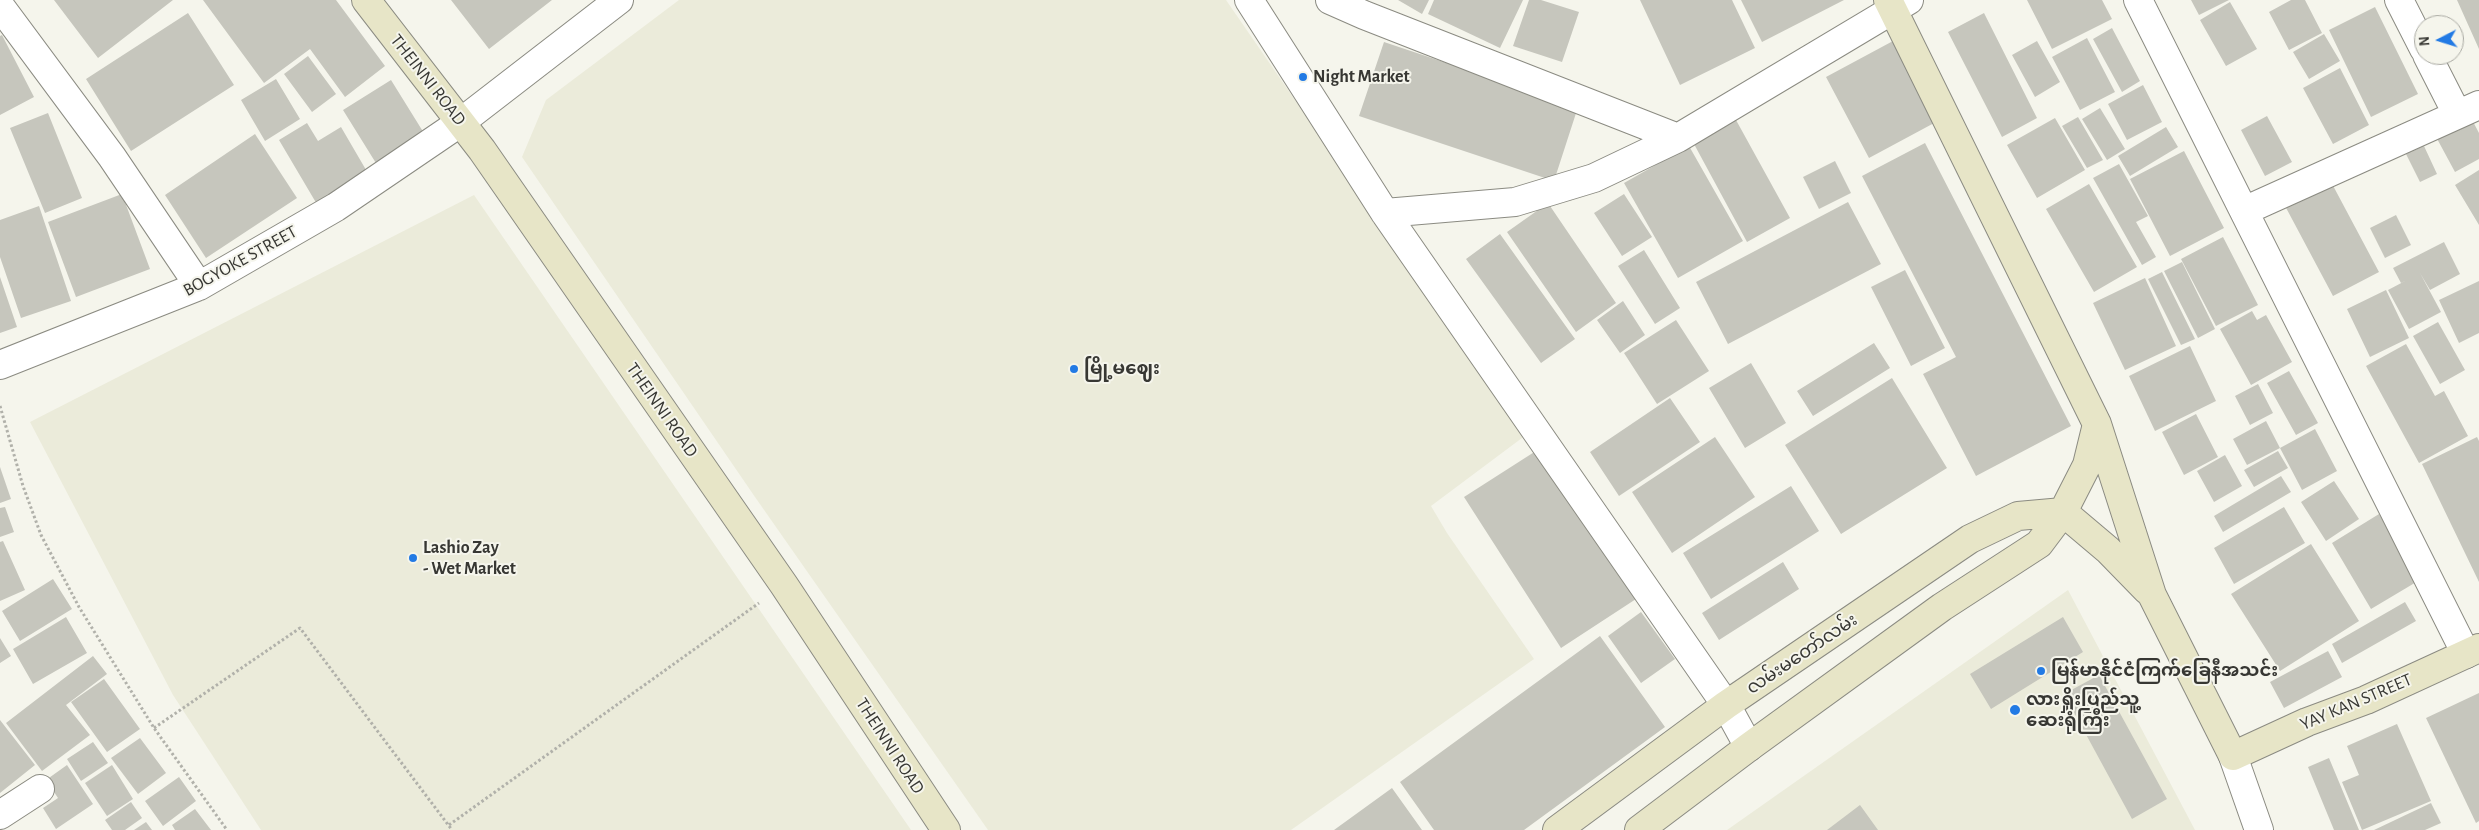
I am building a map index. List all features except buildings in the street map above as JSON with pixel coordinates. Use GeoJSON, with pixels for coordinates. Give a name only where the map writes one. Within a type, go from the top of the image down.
{"type":"FeatureCollection","features":[{"type":"Feature","properties":{"kind":"main road","name":"THEINNI ROAD"},"geometry":{"type":"LineString","coordinates":[[366,0],[461,122],[784,585],[946,830]]}},
{"type":"Feature","properties":{"kind":"main road"},"geometry":{"type":"LineString","coordinates":[[1897,4],[2097,424],[2152,595],[2232,756]]}},
{"type":"Feature","properties":{"kind":"main road"},"geometry":{"type":"LineString","coordinates":[[1639,830],[1749,747],[1942,607],[2039,544],[2063,512],[2087,465],[2097,424]]}},
{"type":"Feature","properties":{"kind":"main road"},"geometry":{"type":"LineString","coordinates":[[2063,512],[2108,550],[2152,595]]}},
{"type":"Feature","properties":{"kind":"main road","name":"လမ်းမတော်လမ်း"},"geometry":{"type":"LineString","coordinates":[[1557,830],[1726,706],[1970,539],[2018,516],[2063,512]]}},
{"type":"Feature","properties":{"kind":"main road","name":"YAY KAN STREET"},"geometry":{"type":"LineString","coordinates":[[2232,756],[2307,722],[2366,700],[2473,651]]}},
{"type":"Feature","properties":{"kind":"street","name":"BOGYOKE STREET"},"geometry":{"type":"LineString","coordinates":[[0,365],[199,286],[336,207],[461,122],[619,0]]}},
{"type":"Feature","properties":{"kind":"street"},"geometry":{"type":"LineString","coordinates":[[1249,0],[1385,214],[1726,706],[1749,747]]}},
{"type":"Feature","properties":{"kind":"street"},"geometry":{"type":"LineString","coordinates":[[1330,0],[1678,138]]}},
{"type":"Feature","properties":{"kind":"street"},"geometry":{"type":"LineString","coordinates":[[2138,0],[2244,211],[2473,651]]}},
{"type":"Feature","properties":{"kind":"street"},"geometry":{"type":"LineString","coordinates":[[2400,0],[2414,28]]}},
{"type":"Feature","properties":{"kind":"street"},"geometry":{"type":"LineString","coordinates":[[1385,214],[1514,202],[1594,178],[1678,138],[1897,4]]}},
{"type":"Feature","properties":{"kind":"street"},"geometry":{"type":"LineString","coordinates":[[0,6],[112,157],[199,286]]}},
{"type":"Feature","properties":{"kind":"street"},"geometry":{"type":"LineString","coordinates":[[2244,211],[2468,109],[2435,65]]}},
{"type":"Feature","properties":{"kind":"street"},"geometry":{"type":"LineString","coordinates":[[2232,756],[2259,830]]}},
{"type":"Feature","properties":{"kind":"street"},"geometry":{"type":"LineString","coordinates":[[0,815],[40,789]]}},
{"type":"Feature","properties":{"kind":"path"},"geometry":{"type":"LineString","coordinates":[[0,406],[23,486],[41,535],[79,607],[154,728],[227,830]]}},
{"type":"Feature","properties":{"kind":"path"},"geometry":{"type":"LineString","coordinates":[[449,825],[784,585]]}},
{"type":"Feature","properties":{"kind":"path"},"geometry":{"type":"LineString","coordinates":[[154,728],[300,628],[452,830]]}},
{"type":"Feature","properties":{"kind":"shaded area","name":"မြို့မဈေး"},"geometry":{"type":"Polygon","coordinates":[[[679,0],[1226,0],[1526,435],[1431,506],[1447,533],[1534,659],[1291,830],[988,830],[755,497],[522,157],[546,100],[679,0]]]}},
{"type":"Feature","properties":{"kind":"shaded area","name":"Lashio Zay - Wet Market"},"geometry":{"type":"Polygon","coordinates":[[[474,195],[911,830],[261,830],[173,695],[30,422],[474,195]]]}},
{"type":"Feature","properties":{"kind":"shaded area","name":"လားရှိုးပြည်သူ့ ဆေးရုံကြီး"},"geometry":{"type":"Polygon","coordinates":[[[2068,590],[2195,830],[1727,830],[2068,590]]]}},
{"type":"Feature","properties":{"kind":"place","name":"Night Market"},"geometry":{"type":"Point","coordinates":[1303,77]}},
{"type":"Feature","properties":{"kind":"place","name":"မြို့မဈေး"},"geometry":{"type":"Point","coordinates":[1074,369]}},
{"type":"Feature","properties":{"kind":"place","name":"Lashio Zay - Wet Market"},"geometry":{"type":"Point","coordinates":[413,558]}},
{"type":"Feature","properties":{"kind":"place","name":"မြန်မာနိုင်ငံကြက်ခြေနီအသင်း"},"geometry":{"type":"Point","coordinates":[2041,671]}},
{"type":"Feature","properties":{"kind":"place","name":"လားရှိုးပြည်သူ့ ဆေးရုံကြီး"},"geometry":{"type":"Point","coordinates":[2015,710]}}]}
